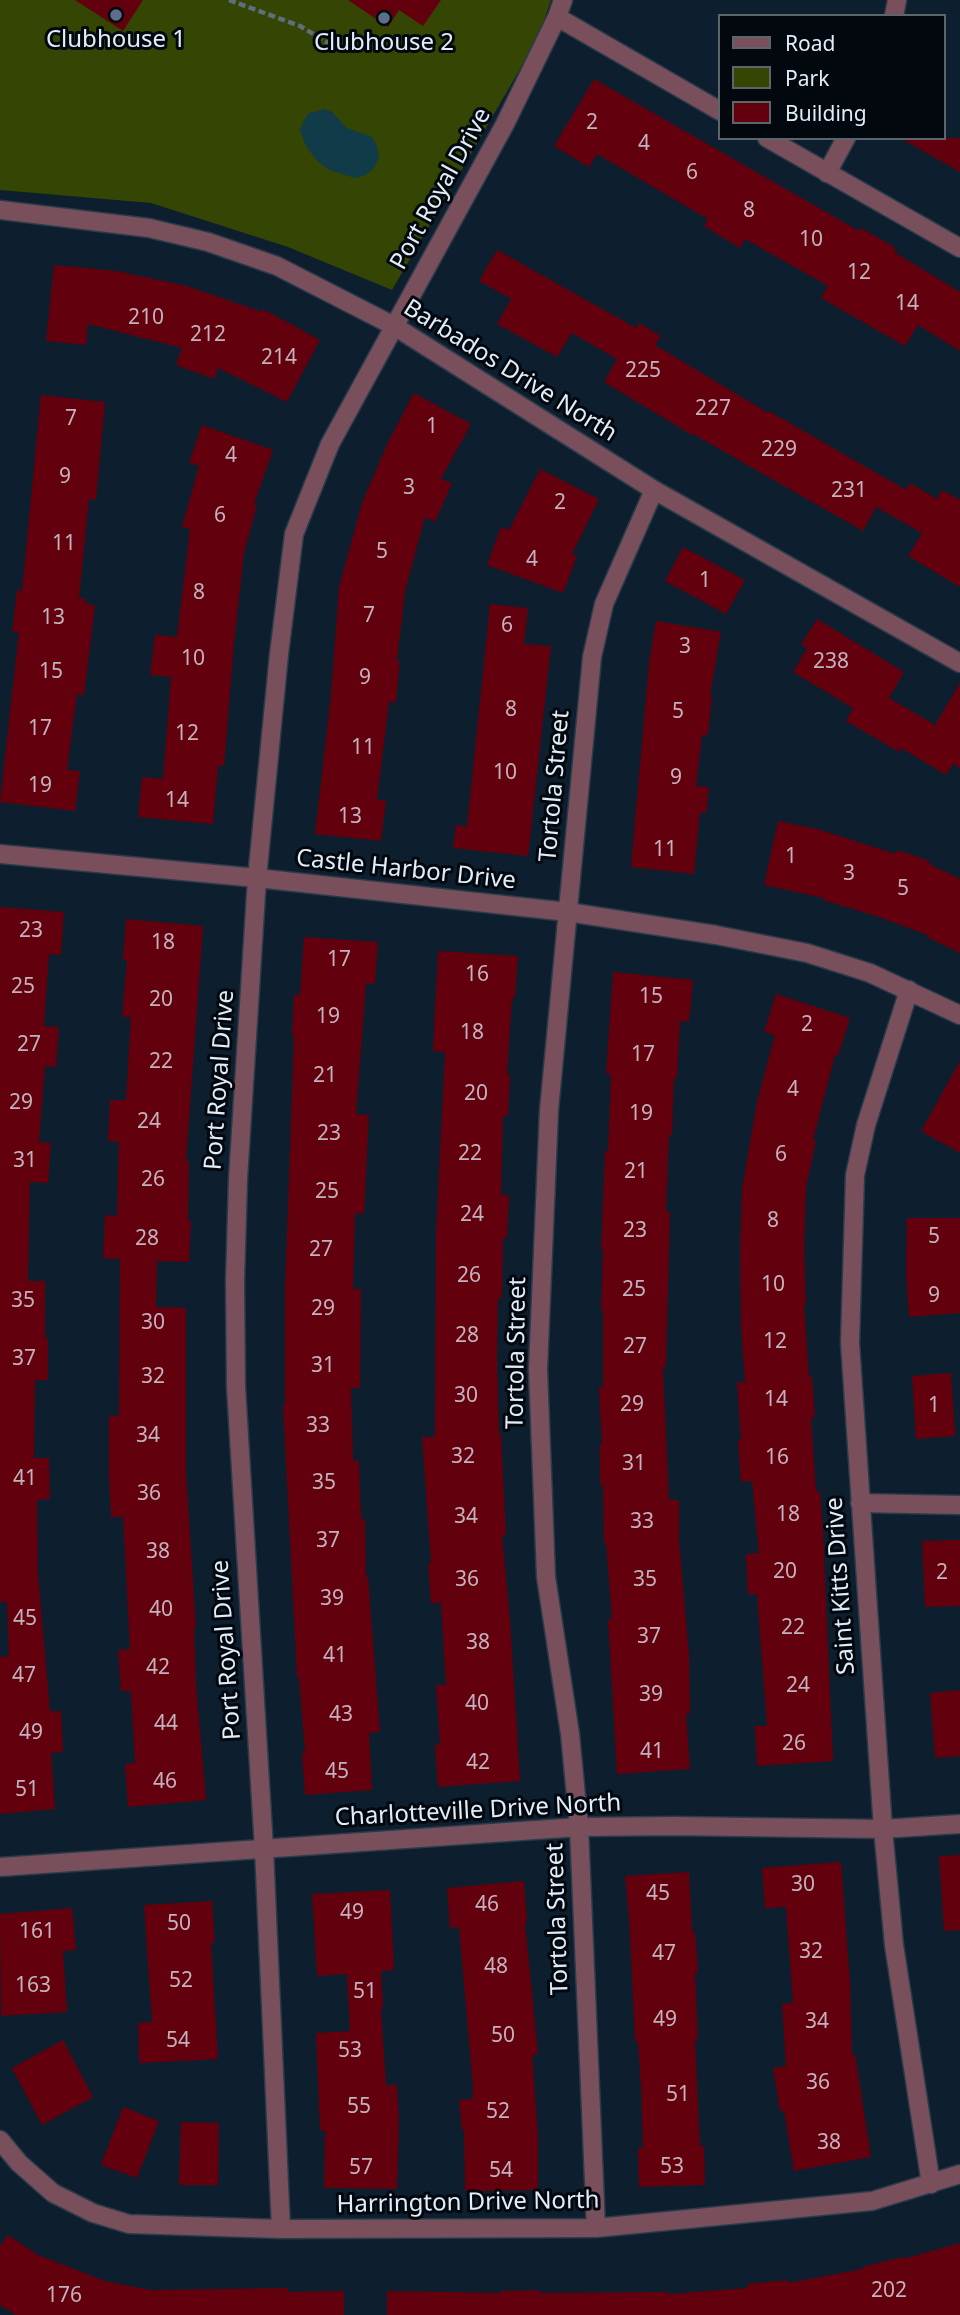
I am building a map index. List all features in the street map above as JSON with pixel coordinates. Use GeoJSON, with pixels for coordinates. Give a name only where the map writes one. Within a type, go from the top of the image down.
{"type":"FeatureCollection","features":[{"type":"Feature","properties":{"kind":"street"},"geometry":{"type":"LineString","coordinates":[[560,9],[718,110]]}},
{"type":"Feature","properties":{"kind":"street","name":"Port Royal Drive"},"geometry":{"type":"LineString","coordinates":[[281,2229],[264,1849],[236,1400],[235,1294],[238,1179],[257,878],[294,534],[330,444],[505,124],[560,9]]}},
{"type":"Feature","properties":{"kind":"street"},"geometry":{"type":"LineString","coordinates":[[770,140],[960,248]]}},
{"type":"Feature","properties":{"kind":"street"},"geometry":{"type":"LineString","coordinates":[[827,173],[845,140]]}},
{"type":"Feature","properties":{"kind":"street","name":"Barbados Drive North"},"geometry":{"type":"LineString","coordinates":[[0,210],[149,228],[208,242],[277,266],[394,326],[654,490],[960,663]]}},
{"type":"Feature","properties":{"kind":"street","name":"Tortola Street"},"geometry":{"type":"LineString","coordinates":[[596,2228],[579,1827],[570,1734],[546,1577],[538,1369],[549,1111],[592,657],[604,604],[654,490]]}},
{"type":"Feature","properties":{"kind":"street","name":"Castle Harbor Drive"},"geometry":{"type":"LineString","coordinates":[[0,854],[257,878],[568,912],[716,935],[807,953],[870,973],[960,1015]]}},
{"type":"Feature","properties":{"kind":"street","name":"Saint Kitts Drive"},"geometry":{"type":"LineString","coordinates":[[909,990],[866,1125],[855,1175],[850,1343],[883,1829],[894,1945],[931,2184]]}},
{"type":"Feature","properties":{"kind":"street"},"geometry":{"type":"LineString","coordinates":[[860,1503],[960,1505]]}},
{"type":"Feature","properties":{"kind":"street","name":"Charlotteville Drive North"},"geometry":{"type":"LineString","coordinates":[[0,1867],[579,1827],[883,1829],[960,1824]]}},
{"type":"Feature","properties":{"kind":"street","name":"Harrington Drive North"},"geometry":{"type":"LineString","coordinates":[[0,2140],[19,2164],[53,2193],[93,2213],[130,2224],[281,2229],[596,2228],[872,2201],[960,2174]]}},
{"type":"Feature","properties":{"kind":"path"},"geometry":{"type":"LineString","coordinates":[[229,0],[300,26],[340,50]]}},
{"type":"Feature","properties":{"kind":"green space"},"geometry":{"type":"Polygon","coordinates":[[[0,0],[551,0],[538,38],[392,290],[288,247],[151,203],[0,190],[0,0]]]}},
{"type":"Feature","properties":{"kind":"water"},"geometry":{"type":"Polygon","coordinates":[[[325,109],[332,112],[347,128],[372,137],[379,158],[374,168],[366,175],[355,178],[329,170],[317,161],[306,146],[300,130],[304,120],[309,113],[325,109]]]}},
{"type":"Feature","properties":{"kind":"building","name":"Clubhouse 1"},"geometry":{"type":"Polygon","coordinates":[[[75,0],[143,0],[123,31],[75,0]]]}},
{"type":"Feature","properties":{"kind":"building","name":"Clubhouse 2"},"geometry":{"type":"Polygon","coordinates":[[[348,0],[441,0],[423,26],[399,10],[388,27],[348,0]]]}},
{"type":"Feature","properties":{"kind":"building"},"geometry":{"type":"Polygon","coordinates":[[[594,79],[859,231],[861,228],[896,248],[894,252],[960,292],[960,351],[918,325],[905,346],[821,298],[828,286],[745,239],[740,248],[704,226],[708,219],[597,154],[589,167],[554,146],[594,79]]]}},
{"type":"Feature","properties":{"kind":"building"},"geometry":{"type":"Polygon","coordinates":[[[960,138],[960,172],[904,140],[960,138]]]}},
{"type":"Feature","properties":{"kind":"building"},"geometry":{"type":"Polygon","coordinates":[[[497,250],[636,328],[639,323],[661,336],[655,345],[768,413],[769,411],[906,490],[910,483],[937,499],[942,490],[960,500],[960,587],[908,556],[922,533],[876,507],[863,531],[692,435],[604,382],[617,359],[572,333],[557,357],[497,324],[511,299],[479,281],[497,250]]]}},
{"type":"Feature","properties":{"kind":"building"},"geometry":{"type":"Polygon","coordinates":[[[54,265],[116,271],[187,286],[262,312],[263,309],[320,340],[287,402],[218,368],[214,379],[176,365],[182,348],[88,324],[86,345],[46,341],[54,265]]]}},
{"type":"Feature","properties":{"kind":"building"},"geometry":{"type":"Polygon","coordinates":[[[414,393],[471,424],[441,479],[452,483],[435,522],[425,517],[405,591],[397,661],[400,661],[396,702],[389,702],[377,800],[386,800],[381,841],[315,834],[331,695],[339,587],[362,503],[388,442],[414,393]]]}},
{"type":"Feature","properties":{"kind":"building"},"geometry":{"type":"Polygon","coordinates":[[[41,395],[105,402],[96,500],[89,499],[79,598],[86,598],[85,604],[95,605],[84,695],[77,694],[67,770],[80,771],[75,811],[0,802],[19,632],[12,632],[17,590],[22,591],[41,395]]]}},
{"type":"Feature","properties":{"kind":"building"},"geometry":{"type":"Polygon","coordinates":[[[202,425],[273,450],[254,504],[257,505],[244,553],[224,766],[218,766],[213,824],[138,817],[142,777],[163,779],[171,677],[150,675],[155,635],[177,637],[190,529],[182,527],[199,466],[189,463],[202,425]]]}},
{"type":"Feature","properties":{"kind":"building"},"geometry":{"type":"Polygon","coordinates":[[[540,469],[599,499],[572,554],[577,556],[563,593],[487,565],[501,527],[509,530],[540,469]]]}},
{"type":"Feature","properties":{"kind":"building"},"geometry":{"type":"Polygon","coordinates":[[[683,547],[745,580],[726,614],[665,581],[683,547]]]}},
{"type":"Feature","properties":{"kind":"building"},"geometry":{"type":"Polygon","coordinates":[[[490,604],[528,608],[524,644],[551,646],[528,856],[453,848],[456,825],[467,827],[490,604]]]}},
{"type":"Feature","properties":{"kind":"building"},"geometry":{"type":"Polygon","coordinates":[[[817,619],[904,672],[889,698],[935,725],[960,683],[960,768],[953,764],[946,775],[901,748],[899,752],[846,721],[853,708],[793,672],[807,648],[801,645],[817,619]]]}},
{"type":"Feature","properties":{"kind":"building"},"geometry":{"type":"Polygon","coordinates":[[[656,621],[721,632],[710,695],[708,735],[702,735],[696,786],[709,787],[706,813],[700,812],[694,874],[631,867],[649,663],[656,621]]]}},
{"type":"Feature","properties":{"kind":"building"},"geometry":{"type":"Polygon","coordinates":[[[778,821],[817,829],[896,854],[897,850],[930,861],[929,864],[960,879],[960,953],[927,937],[928,935],[876,916],[823,900],[824,898],[764,885],[778,821]]]}},
{"type":"Feature","properties":{"kind":"building"},"geometry":{"type":"Polygon","coordinates":[[[0,907],[64,912],[61,955],[49,954],[44,1026],[59,1027],[56,1067],[45,1066],[39,1142],[51,1143],[48,1183],[30,1182],[28,1281],[45,1281],[48,1380],[35,1380],[34,1458],[49,1458],[50,1499],[37,1500],[38,1574],[50,1711],[61,1711],[63,1752],[51,1753],[55,1809],[0,1814],[0,1657],[9,1656],[7,1602],[0,1602],[0,907]]]}},
{"type":"Feature","properties":{"kind":"building"},"geometry":{"type":"Polygon","coordinates":[[[126,919],[203,926],[186,1161],[189,1161],[188,1220],[191,1220],[189,1262],[157,1261],[156,1307],[186,1308],[186,1473],[196,1628],[196,1686],[206,1800],[128,1807],[125,1764],[135,1763],[131,1691],[121,1691],[118,1650],[130,1649],[123,1517],[111,1517],[109,1476],[109,1416],[119,1416],[120,1259],[103,1258],[105,1215],[117,1216],[119,1142],[108,1141],[110,1100],[126,1100],[131,1017],[122,1017],[127,960],[123,960],[126,919]]]}},
{"type":"Feature","properties":{"kind":"building"},"geometry":{"type":"Polygon","coordinates":[[[304,937],[378,942],[375,984],[366,983],[356,1114],[369,1115],[364,1214],[355,1213],[353,1289],[361,1289],[360,1388],[351,1388],[353,1461],[359,1461],[361,1519],[365,1519],[366,1577],[380,1732],[369,1733],[372,1790],[305,1795],[302,1753],[305,1753],[297,1677],[283,1405],[292,1035],[294,995],[300,995],[304,937]]]}},
{"type":"Feature","properties":{"kind":"building"},"geometry":{"type":"Polygon","coordinates":[[[438,951],[518,956],[515,998],[512,998],[507,1075],[510,1075],[508,1116],[503,1116],[501,1195],[509,1195],[507,1238],[503,1238],[502,1298],[498,1298],[497,1355],[506,1535],[502,1535],[520,1781],[438,1787],[435,1745],[440,1745],[436,1685],[446,1685],[441,1603],[431,1603],[428,1564],[431,1563],[422,1437],[435,1437],[436,1235],[445,1052],[433,1051],[438,951]]]}},
{"type":"Feature","properties":{"kind":"building"},"geometry":{"type":"Polygon","coordinates":[[[613,972],[693,980],[689,1022],[680,1021],[672,1135],[669,1135],[666,1367],[663,1367],[669,1500],[679,1500],[679,1541],[689,1655],[690,1713],[686,1714],[690,1769],[617,1774],[608,1619],[612,1619],[604,1543],[603,1485],[600,1485],[602,1444],[599,1387],[603,1387],[601,1250],[605,1151],[608,1151],[611,1074],[606,1074],[613,972]]]}},
{"type":"Feature","properties":{"kind":"building"},"geometry":{"type":"Polygon","coordinates":[[[776,994],[850,1018],[838,1056],[835,1055],[813,1140],[816,1141],[806,1188],[804,1250],[804,1303],[809,1377],[812,1377],[815,1417],[811,1417],[816,1492],[820,1491],[823,1532],[833,1761],[757,1766],[755,1726],[767,1726],[757,1594],[748,1594],[746,1554],[759,1553],[752,1481],[741,1482],[738,1440],[741,1440],[737,1382],[745,1382],[740,1251],[742,1189],[757,1102],[775,1035],[764,1032],[776,994]]]}},
{"type":"Feature","properties":{"kind":"building"},"geometry":{"type":"Polygon","coordinates":[[[960,1061],[960,1153],[921,1131],[960,1061]]]}},
{"type":"Feature","properties":{"kind":"building"},"geometry":{"type":"Polygon","coordinates":[[[907,1218],[960,1218],[960,1313],[909,1317],[907,1218]]]}},
{"type":"Feature","properties":{"kind":"building"},"geometry":{"type":"Polygon","coordinates":[[[951,1373],[955,1436],[916,1439],[912,1376],[951,1373]]]}},
{"type":"Feature","properties":{"kind":"building"},"geometry":{"type":"Polygon","coordinates":[[[960,1540],[960,1606],[925,1607],[922,1541],[960,1540]]]}},
{"type":"Feature","properties":{"kind":"building"},"geometry":{"type":"Polygon","coordinates":[[[960,1690],[960,1756],[935,1758],[930,1693],[960,1690]]]}},
{"type":"Feature","properties":{"kind":"building"},"geometry":{"type":"Polygon","coordinates":[[[960,1855],[960,1930],[944,1931],[939,1856],[960,1855]]]}},
{"type":"Feature","properties":{"kind":"building"},"geometry":{"type":"Polygon","coordinates":[[[841,1862],[850,1983],[852,2055],[855,2054],[871,2157],[794,2171],[784,2111],[780,2111],[773,2068],[786,2066],[782,2004],[793,2003],[786,1907],[765,1908],[762,1868],[841,1862]]]}},
{"type":"Feature","properties":{"kind":"building"},"geometry":{"type":"Polygon","coordinates":[[[689,1872],[692,1932],[695,1932],[698,1972],[695,1972],[698,2039],[695,2039],[700,2146],[704,2146],[705,2185],[639,2187],[638,2148],[643,2148],[641,2088],[638,2041],[635,2042],[625,1876],[689,1872]]]}},
{"type":"Feature","properties":{"kind":"building"},"geometry":{"type":"Polygon","coordinates":[[[524,1881],[525,1923],[538,2054],[532,2055],[538,2138],[538,2190],[465,2191],[464,2130],[459,2100],[473,2099],[473,2087],[459,1927],[450,1928],[447,1888],[524,1881]]]}},
{"type":"Feature","properties":{"kind":"building"},"geometry":{"type":"Polygon","coordinates":[[[390,1890],[394,1970],[381,1971],[381,2009],[386,2085],[397,2085],[397,2189],[324,2188],[325,2130],[320,2130],[316,2033],[350,2031],[347,1974],[317,1976],[312,1894],[390,1890]]]}},
{"type":"Feature","properties":{"kind":"building"},"geometry":{"type":"Polygon","coordinates":[[[212,1901],[215,1943],[211,1943],[218,2059],[183,2061],[183,2058],[181,2061],[139,2063],[138,2023],[152,2022],[144,1905],[212,1901]]]}},
{"type":"Feature","properties":{"kind":"building"},"geometry":{"type":"Polygon","coordinates":[[[72,1908],[76,1950],[63,1951],[67,2012],[1,2016],[0,1914],[72,1908]]]}},
{"type":"Feature","properties":{"kind":"building"},"geometry":{"type":"Polygon","coordinates":[[[63,2040],[93,2097],[42,2125],[12,2068],[63,2040]]]}},
{"type":"Feature","properties":{"kind":"building"},"geometry":{"type":"Polygon","coordinates":[[[123,2107],[159,2121],[137,2178],[101,2165],[123,2107]]]}},
{"type":"Feature","properties":{"kind":"building"},"geometry":{"type":"Polygon","coordinates":[[[181,2122],[219,2123],[218,2185],[179,2185],[181,2122]]]}},
{"type":"Feature","properties":{"kind":"building"},"geometry":{"type":"Polygon","coordinates":[[[8,2235],[38,2255],[105,2281],[150,2290],[288,2288],[288,2292],[344,2291],[344,2315],[16,2315],[0,2305],[0,2246],[8,2235]]]}},
{"type":"Feature","properties":{"kind":"building"},"geometry":{"type":"Polygon","coordinates":[[[960,2243],[960,2315],[387,2315],[387,2291],[501,2293],[540,2290],[540,2293],[668,2294],[747,2288],[747,2284],[788,2280],[788,2283],[863,2269],[862,2267],[960,2243]]]}},
{"type":"Feature","properties":{"kind":"place","name":"Clubhouse 1"},"geometry":{"type":"Point","coordinates":[116,15]}},
{"type":"Feature","properties":{"kind":"place","name":"Clubhouse 2"},"geometry":{"type":"Point","coordinates":[384,18]}}]}
